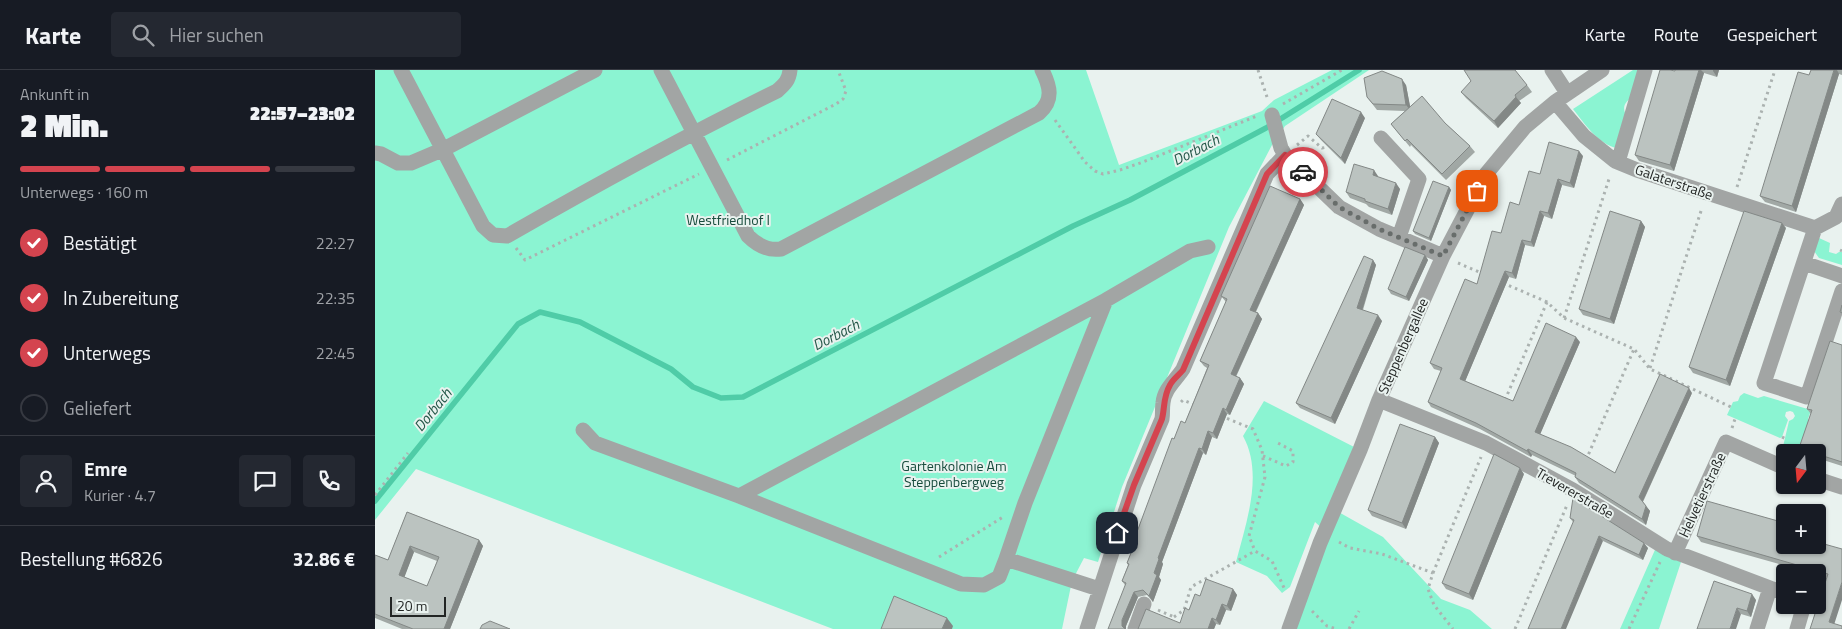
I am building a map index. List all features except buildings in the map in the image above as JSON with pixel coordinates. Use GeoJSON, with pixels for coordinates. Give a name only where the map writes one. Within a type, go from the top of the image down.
{"type":"FeatureCollection","features":[{"type":"Feature","properties":{"kind":"street"},"geometry":{"type":"LineString","coordinates":[[401,70],[483,226],[493,235],[507,236],[693,132],[777,91],[785,84],[790,70]]}},
{"type":"Feature","properties":{"kind":"street"},"geometry":{"type":"LineString","coordinates":[[375,153],[398,163],[411,163],[444,149],[595,70]]}},
{"type":"Feature","properties":{"kind":"street"},"geometry":{"type":"LineString","coordinates":[[661,70],[748,236],[762,247],[773,250],[781,248],[1046,107],[1050,94],[1047,79],[1042,70]]}},
{"type":"Feature","properties":{"kind":"street"},"geometry":{"type":"LineString","coordinates":[[1552,70],[1561,97]]}},
{"type":"Feature","properties":{"kind":"street","name":"Steppenbergallee"},"geometry":{"type":"LineString","coordinates":[[1289,629],[1320,543],[1360,450],[1379,400],[1443,256],[1486,174],[1525,127],[1561,97],[1601,70]]}},
{"type":"Feature","properties":{"kind":"street"},"geometry":{"type":"LineString","coordinates":[[1616,161],[1645,70]]}},
{"type":"Feature","properties":{"kind":"street","name":"Galaterstraße"},"geometry":{"type":"LineString","coordinates":[[1561,97],[1584,136],[1616,161],[1637,170],[1815,228]]}},
{"type":"Feature","properties":{"kind":"street"},"geometry":{"type":"LineString","coordinates":[[1271,113],[1281,148],[1285,155],[1339,207],[1366,222],[1443,256]]}},
{"type":"Feature","properties":{"kind":"street"},"geometry":{"type":"LineString","coordinates":[[1381,138],[1419,179],[1399,237]]}},
{"type":"Feature","properties":{"kind":"street"},"geometry":{"type":"LineString","coordinates":[[1087,629],[1134,485],[1162,419],[1164,411],[1163,402],[1171,384],[1183,370],[1267,174],[1285,155]]}},
{"type":"Feature","properties":{"kind":"street"},"geometry":{"type":"LineString","coordinates":[[1842,204],[1836,217],[1815,228],[1764,383],[1807,397],[1842,291]]}},
{"type":"Feature","properties":{"kind":"street"},"geometry":{"type":"LineString","coordinates":[[739,496],[1106,300],[1190,251],[1208,246]]}},
{"type":"Feature","properties":{"kind":"street"},"geometry":{"type":"LineString","coordinates":[[1804,263],[1842,276]]}},
{"type":"Feature","properties":{"kind":"street"},"geometry":{"type":"LineString","coordinates":[[583,430],[595,443],[739,496],[961,584],[984,585],[999,577],[1025,504],[1106,300]]}},
{"type":"Feature","properties":{"kind":"street","name":"Trevererstraße"},"geometry":{"type":"LineString","coordinates":[[1379,400],[1486,443],[1573,490],[1671,551],[1776,590]]}},
{"type":"Feature","properties":{"kind":"street","name":"Helvetierstraße"},"geometry":{"type":"LineString","coordinates":[[1671,551],[1726,442],[1776,464]]}},
{"type":"Feature","properties":{"kind":"street"},"geometry":{"type":"LineString","coordinates":[[1826,482],[1842,487]]}},
{"type":"Feature","properties":{"kind":"street"},"geometry":{"type":"LineString","coordinates":[[1006,560],[1099,589]]}},
{"type":"Feature","properties":{"kind":"street"},"geometry":{"type":"LineString","coordinates":[[1757,629],[1770,588]]}},
{"type":"Feature","properties":{"kind":"street"},"geometry":{"type":"LineString","coordinates":[[1135,629],[1144,604]]}},
{"type":"Feature","properties":{"kind":"street"},"geometry":{"type":"LineString","coordinates":[[1797,629],[1802,614]]}},
{"type":"Feature","properties":{"kind":"path"},"geometry":{"type":"LineString","coordinates":[[507,236],[525,260],[712,168],[843,99],[846,91],[838,70]]}},
{"type":"Feature","properties":{"kind":"path"},"geometry":{"type":"LineString","coordinates":[[1258,70],[1271,113]]}},
{"type":"Feature","properties":{"kind":"path"},"geometry":{"type":"LineString","coordinates":[[1046,107],[1085,162],[1095,171],[1103,174],[1143,162],[1271,113],[1342,70]]}},
{"type":"Feature","properties":{"kind":"path"},"geometry":{"type":"LineString","coordinates":[[1733,202],[1775,70]]}},
{"type":"Feature","properties":{"kind":"path"},"geometry":{"type":"LineString","coordinates":[[1285,155],[1309,136],[1322,148],[1327,147]]}},
{"type":"Feature","properties":{"kind":"path"},"geometry":{"type":"LineString","coordinates":[[1564,318],[1616,161]]}},
{"type":"Feature","properties":{"kind":"path"},"geometry":{"type":"LineString","coordinates":[[1650,369],[1707,193]]}},
{"type":"Feature","properties":{"kind":"path"},"geometry":{"type":"LineString","coordinates":[[1443,256],[1486,276]]}},
{"type":"Feature","properties":{"kind":"path"},"geometry":{"type":"LineString","coordinates":[[1495,279],[1547,302],[1564,318],[1634,349],[1650,369],[1731,407]]}},
{"type":"Feature","properties":{"kind":"path"},"geometry":{"type":"LineString","coordinates":[[1585,464],[1634,349]]}},
{"type":"Feature","properties":{"kind":"path"},"geometry":{"type":"LineString","coordinates":[[1163,402],[1173,406],[1183,400],[1200,407]]}},
{"type":"Feature","properties":{"kind":"path"},"geometry":{"type":"LineString","coordinates":[[1218,414],[1253,429],[1262,450],[1265,477],[1249,536],[1255,550],[1271,561],[1287,594]]}},
{"type":"Feature","properties":{"kind":"path"},"geometry":{"type":"LineString","coordinates":[[1263,456],[1286,466],[1293,462],[1293,451],[1278,443]]}},
{"type":"Feature","properties":{"kind":"path"},"geometry":{"type":"LineString","coordinates":[[375,495],[408,453]]}},
{"type":"Feature","properties":{"kind":"path"},"geometry":{"type":"LineString","coordinates":[[1515,629],[1573,490]]}},
{"type":"Feature","properties":{"kind":"path"},"geometry":{"type":"LineString","coordinates":[[921,569],[1025,504]]}},
{"type":"Feature","properties":{"kind":"path"},"geometry":{"type":"LineString","coordinates":[[1332,539],[1350,548],[1382,554],[1433,573],[1428,589],[1434,605],[1453,629]]}},
{"type":"Feature","properties":{"kind":"path"},"geometry":{"type":"LineString","coordinates":[[1169,629],[1174,617],[1184,610],[1191,587],[1255,550]]}},
{"type":"Feature","properties":{"kind":"path"},"geometry":{"type":"LineString","coordinates":[[1629,629],[1671,551]]}},
{"type":"Feature","properties":{"kind":"path"},"geometry":{"type":"LineString","coordinates":[[1306,608],[1313,611],[1327,626],[1337,629]]}},
{"type":"Feature","properties":{"kind":"path"},"geometry":{"type":"LineString","coordinates":[[1349,629],[1359,611]]}},
{"type":"Feature","properties":{"kind":"green space"},"geometry":{"type":"Polygon","coordinates":[[[375,70],[1086,70],[1119,165],[1262,111],[1274,100],[1332,70],[1369,70],[1285,126],[1272,145],[1229,227],[1122,487],[1098,562],[1084,558],[1072,581],[1062,629],[833,629],[416,469],[375,520],[375,70]]]}},
{"type":"Feature","properties":{"kind":"green space"},"geometry":{"type":"Polygon","coordinates":[[[1633,70],[1640,70],[1633,97],[1625,105],[1624,110],[1627,116],[1617,148],[1604,143],[1598,138],[1573,109],[1633,70]]]}},
{"type":"Feature","properties":{"kind":"green space"},"geometry":{"type":"Polygon","coordinates":[[[1819,238],[1830,243],[1829,252],[1836,254],[1842,252],[1842,265],[1819,258],[1814,251],[1819,238]]]}},
{"type":"Feature","properties":{"kind":"green space"},"geometry":{"type":"Polygon","coordinates":[[[1744,393],[1758,398],[1764,396],[1811,410],[1802,444],[1784,444],[1789,421],[1795,416],[1793,412],[1786,412],[1785,416],[1788,420],[1780,438],[1727,415],[1733,402],[1738,401],[1744,393]]]}},
{"type":"Feature","properties":{"kind":"green space"},"geometry":{"type":"Polygon","coordinates":[[[1264,401],[1360,450],[1335,510],[1383,537],[1441,599],[1470,610],[1492,629],[1289,629],[1325,531],[1315,522],[1290,587],[1282,593],[1267,576],[1236,562],[1248,515],[1253,482],[1249,451],[1243,436],[1264,401]]]}},
{"type":"Feature","properties":{"kind":"green space"},"geometry":{"type":"Polygon","coordinates":[[[1658,543],[1683,556],[1659,629],[1620,629],[1658,543]]]}},
{"type":"Feature","properties":{"kind":"waterway","name":"Dorbach"},"geometry":{"type":"LineString","coordinates":[[375,501],[518,324],[540,312],[580,322],[671,369],[693,387],[721,398],[743,397],[1073,226],[1130,200],[1266,128],[1359,70]]}},
{"type":"Feature","properties":{"kind":"way so far"},"geometry":{"type":"LineString","coordinates":[[1303,172],[1339,207],[1359,219],[1443,256],[1477,191]]}},
{"type":"Feature","properties":{"kind":"route"},"geometry":{"type":"LineString","coordinates":[[1117,533],[1134,485],[1162,419],[1164,411],[1163,402],[1171,384],[1183,370],[1267,174],[1285,155],[1303,172]]}},
{"type":"Feature","properties":{"kind":"park label","name":"Westfriedhof I"},"geometry":{"type":"Point","coordinates":[728,220]}},
{"type":"Feature","properties":{"kind":"park label","name":"Gartenkolonie Am Steppenbergweg"},"geometry":{"type":"Point","coordinates":[954,474]}}]}
